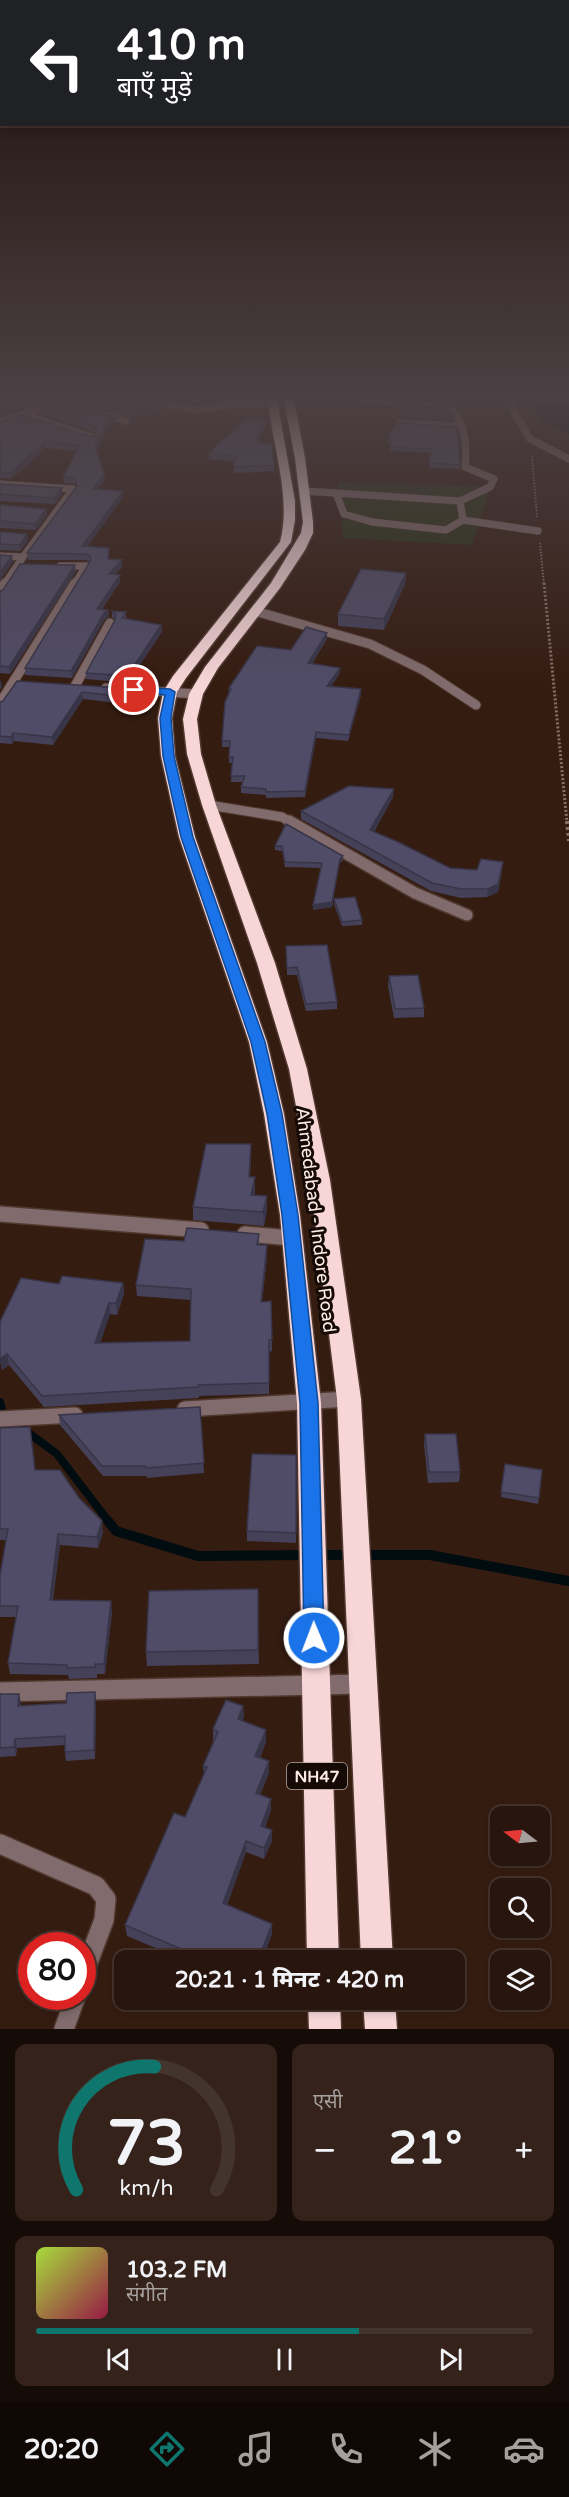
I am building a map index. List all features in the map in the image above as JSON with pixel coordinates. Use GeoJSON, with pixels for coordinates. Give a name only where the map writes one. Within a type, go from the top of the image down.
{"type":"FeatureCollection","features":[{"type":"Feature","properties":{"kind":"highway","name":"Ahmedabad - Indore Road"},"geometry":{"type":"LineString","coordinates":[[289,495],[290,526],[285,542],[180,676],[170,692],[165,718],[168,756],[187,837],[258,1042],[274,1114],[292,1238],[309,1403],[323,1950]]}},
{"type":"Feature","properties":{"kind":"highway","name":"Ahmedabad - Indore Road"},"geometry":{"type":"LineString","coordinates":[[304,495],[307,533],[299,550],[212,667],[195,694],[190,719],[194,754],[209,805],[266,963],[298,1069],[320,1180],[349,1400],[357,1605],[376,1950]]}},
{"type":"Feature","properties":{"kind":"highway"},"geometry":{"type":"LineString","coordinates":[[324,2010],[325,2029]]}},
{"type":"Feature","properties":{"kind":"highway"},"geometry":{"type":"LineString","coordinates":[[380,2010],[381,2029]]}},
{"type":"Feature","properties":{"kind":"street"},"geometry":{"type":"LineString","coordinates":[[0,591],[69,495]]}},
{"type":"Feature","properties":{"kind":"street"},"geometry":{"type":"LineString","coordinates":[[337,495],[344,514],[372,522],[446,530],[463,520],[538,531]]}},
{"type":"Feature","properties":{"kind":"street"},"geometry":{"type":"LineString","coordinates":[[362,495],[460,501],[473,495]]}},
{"type":"Feature","properties":{"kind":"street"},"geometry":{"type":"LineString","coordinates":[[460,501],[463,520]]}},
{"type":"Feature","properties":{"kind":"street"},"geometry":{"type":"LineString","coordinates":[[46,509],[58,510]]}},
{"type":"Feature","properties":{"kind":"street"},"geometry":{"type":"LineString","coordinates":[[29,535],[38,536]]}},
{"type":"Feature","properties":{"kind":"street"},"geometry":{"type":"LineString","coordinates":[[0,555],[30,565]]}},
{"type":"Feature","properties":{"kind":"street"},"geometry":{"type":"LineString","coordinates":[[0,703],[20,682],[86,567],[52,566]]}},
{"type":"Feature","properties":{"kind":"street"},"geometry":{"type":"LineString","coordinates":[[255,611],[370,645],[423,670],[476,705]]}},
{"type":"Feature","properties":{"kind":"street"},"geometry":{"type":"LineString","coordinates":[[87,687],[70,685],[110,623]]}},
{"type":"Feature","properties":{"kind":"street"},"geometry":{"type":"LineString","coordinates":[[0,680],[20,682]]}},
{"type":"Feature","properties":{"kind":"street"},"geometry":{"type":"LineString","coordinates":[[99,688],[195,694]]}},
{"type":"Feature","properties":{"kind":"street"},"geometry":{"type":"LineString","coordinates":[[209,805],[282,817],[415,893],[466,915]]}},
{"type":"Feature","properties":{"kind":"street"},"geometry":{"type":"LineString","coordinates":[[3,1214],[292,1238]]}},
{"type":"Feature","properties":{"kind":"street"},"geometry":{"type":"LineString","coordinates":[[170,1410],[349,1400]]}},
{"type":"Feature","properties":{"kind":"street"},"geometry":{"type":"LineString","coordinates":[[0,1419],[88,1414]]}},
{"type":"Feature","properties":{"kind":"street"},"geometry":{"type":"LineString","coordinates":[[0,1692],[362,1684]]}},
{"type":"Feature","properties":{"kind":"street"},"geometry":{"type":"LineString","coordinates":[[0,1844],[96,1886],[106,1899],[104,1920],[96,1941]]}},
{"type":"Feature","properties":{"kind":"street"},"geometry":{"type":"LineString","coordinates":[[64,2029],[71,2010]]}},
{"type":"Feature","properties":{"kind":"path"},"geometry":{"type":"LineString","coordinates":[[535,495],[569,841]]}},
{"type":"Feature","properties":{"kind":"green space"},"geometry":{"type":"Polygon","coordinates":[[[339,495],[488,495],[472,545],[343,538],[339,495]]]}},
{"type":"Feature","properties":{"kind":"building"},"geometry":{"type":"Polygon","coordinates":[[[9,495],[57,495],[54,498],[9,495]]]}},
{"type":"Feature","properties":{"kind":"building"},"geometry":{"type":"Polygon","coordinates":[[[71,495],[120,495],[82,546],[109,548],[108,559],[122,560],[109,574],[120,575],[97,609],[108,610],[104,613],[71,671],[25,668],[91,560],[90,556],[86,554],[27,553],[71,495]]]}},
{"type":"Feature","properties":{"kind":"building"},"geometry":{"type":"Polygon","coordinates":[[[0,505],[46,509],[35,524],[0,521],[0,505]]]}},
{"type":"Feature","properties":{"kind":"building"},"geometry":{"type":"Polygon","coordinates":[[[0,532],[27,534],[20,545],[0,544],[0,532]]]}},
{"type":"Feature","properties":{"kind":"building"},"geometry":{"type":"Polygon","coordinates":[[[0,555],[12,556],[0,572],[0,555]]]}},
{"type":"Feature","properties":{"kind":"building"},"geometry":{"type":"Polygon","coordinates":[[[20,564],[75,565],[9,667],[0,666],[0,591],[3,590],[20,564]]]}},
{"type":"Feature","properties":{"kind":"building"},"geometry":{"type":"Polygon","coordinates":[[[361,569],[406,573],[384,619],[338,614],[361,569]]]}},
{"type":"Feature","properties":{"kind":"building"},"geometry":{"type":"Polygon","coordinates":[[[112,611],[126,612],[122,618],[161,625],[132,669],[135,669],[130,676],[86,673],[115,620],[116,614],[112,611]]]}},
{"type":"Feature","properties":{"kind":"building"},"geometry":{"type":"Polygon","coordinates":[[[306,627],[327,633],[308,663],[340,668],[327,686],[361,689],[349,735],[316,732],[305,791],[266,792],[266,789],[241,787],[245,776],[231,776],[233,757],[229,757],[230,741],[222,741],[225,702],[231,689],[229,688],[257,646],[291,650],[306,627]]]}},
{"type":"Feature","properties":{"kind":"building"},"geometry":{"type":"Polygon","coordinates":[[[17,681],[121,688],[117,696],[82,692],[52,737],[13,733],[11,737],[0,736],[0,702],[17,681]]]}},
{"type":"Feature","properties":{"kind":"building"},"geometry":{"type":"Polygon","coordinates":[[[349,786],[394,789],[370,830],[450,868],[477,870],[481,859],[503,862],[498,884],[488,889],[461,889],[432,883],[301,811],[349,786]]]}},
{"type":"Feature","properties":{"kind":"building"},"geometry":{"type":"Polygon","coordinates":[[[286,824],[343,856],[340,859],[332,902],[313,905],[322,863],[285,862],[282,846],[275,846],[286,824]]]}},
{"type":"Feature","properties":{"kind":"building"},"geometry":{"type":"Polygon","coordinates":[[[355,897],[362,920],[342,922],[334,899],[355,897]]]}},
{"type":"Feature","properties":{"kind":"building"},"geometry":{"type":"Polygon","coordinates":[[[327,945],[337,1002],[306,1004],[297,967],[287,968],[286,946],[327,945]]]}},
{"type":"Feature","properties":{"kind":"building"},"geometry":{"type":"Polygon","coordinates":[[[418,975],[424,1008],[395,1009],[389,976],[418,975]]]}},
{"type":"Feature","properties":{"kind":"building"},"geometry":{"type":"Polygon","coordinates":[[[206,1144],[251,1144],[249,1177],[255,1177],[251,1195],[267,1196],[263,1212],[193,1207],[206,1144]]]}},
{"type":"Feature","properties":{"kind":"building"},"geometry":{"type":"Polygon","coordinates":[[[187,1228],[259,1234],[257,1245],[267,1245],[261,1302],[271,1301],[272,1340],[269,1340],[269,1383],[198,1385],[198,1387],[42,1396],[7,1354],[0,1359],[0,1322],[21,1278],[59,1284],[62,1276],[123,1283],[116,1303],[109,1303],[95,1343],[190,1341],[191,1289],[136,1285],[145,1239],[184,1241],[187,1228]]]}},
{"type":"Feature","properties":{"kind":"building"},"geometry":{"type":"Polygon","coordinates":[[[200,1407],[204,1463],[146,1468],[146,1466],[102,1466],[59,1415],[200,1407]]]}},
{"type":"Feature","properties":{"kind":"building"},"geometry":{"type":"Polygon","coordinates":[[[30,1427],[35,1470],[60,1470],[79,1498],[102,1521],[97,1537],[58,1534],[50,1600],[111,1601],[104,1664],[95,1664],[95,1667],[67,1668],[67,1665],[8,1663],[18,1606],[0,1606],[0,1575],[8,1529],[0,1529],[0,1428],[30,1427]]]}},
{"type":"Feature","properties":{"kind":"building"},"geometry":{"type":"Polygon","coordinates":[[[425,1434],[456,1434],[460,1472],[429,1472],[425,1434]]]}},
{"type":"Feature","properties":{"kind":"building"},"geometry":{"type":"Polygon","coordinates":[[[252,1454],[296,1455],[296,1533],[247,1531],[252,1454]]]}},
{"type":"Feature","properties":{"kind":"building"},"geometry":{"type":"Polygon","coordinates":[[[505,1464],[542,1470],[539,1498],[501,1492],[505,1464]]]}},
{"type":"Feature","properties":{"kind":"building"},"geometry":{"type":"Polygon","coordinates":[[[258,1589],[258,1650],[146,1652],[149,1591],[258,1589]]]}},
{"type":"Feature","properties":{"kind":"building"},"geometry":{"type":"Polygon","coordinates":[[[95,1692],[94,1750],[65,1752],[65,1736],[15,1739],[14,1747],[0,1748],[0,1694],[19,1694],[18,1706],[66,1703],[67,1693],[95,1692]]]}},
{"type":"Feature","properties":{"kind":"building"},"geometry":{"type":"Polygon","coordinates":[[[226,1700],[243,1706],[238,1719],[266,1730],[255,1756],[269,1761],[256,1793],[271,1799],[261,1826],[272,1830],[264,1848],[246,1841],[223,1903],[272,1924],[262,1950],[184,1950],[125,1925],[174,1813],[185,1817],[207,1767],[203,1766],[218,1732],[213,1729],[226,1700]]]}},
{"type":"Feature","properties":{"kind":"waterway"},"geometry":{"type":"LineString","coordinates":[[0,1402],[3,1414],[57,1454],[109,1522]]}},
{"type":"Feature","properties":{"kind":"waterway"},"geometry":{"type":"LineString","coordinates":[[108,1521],[116,1531],[198,1556],[308,1555]]}},
{"type":"Feature","properties":{"kind":"waterway"},"geometry":{"type":"LineString","coordinates":[[319,1555],[430,1555],[569,1581]]}},
{"type":"Feature","properties":{"kind":"route"},"geometry":{"type":"LineString","coordinates":[[134,690],[170,692],[165,718],[168,756],[187,837],[258,1042],[274,1114],[290,1215],[309,1403],[314,1638]]}}]}
